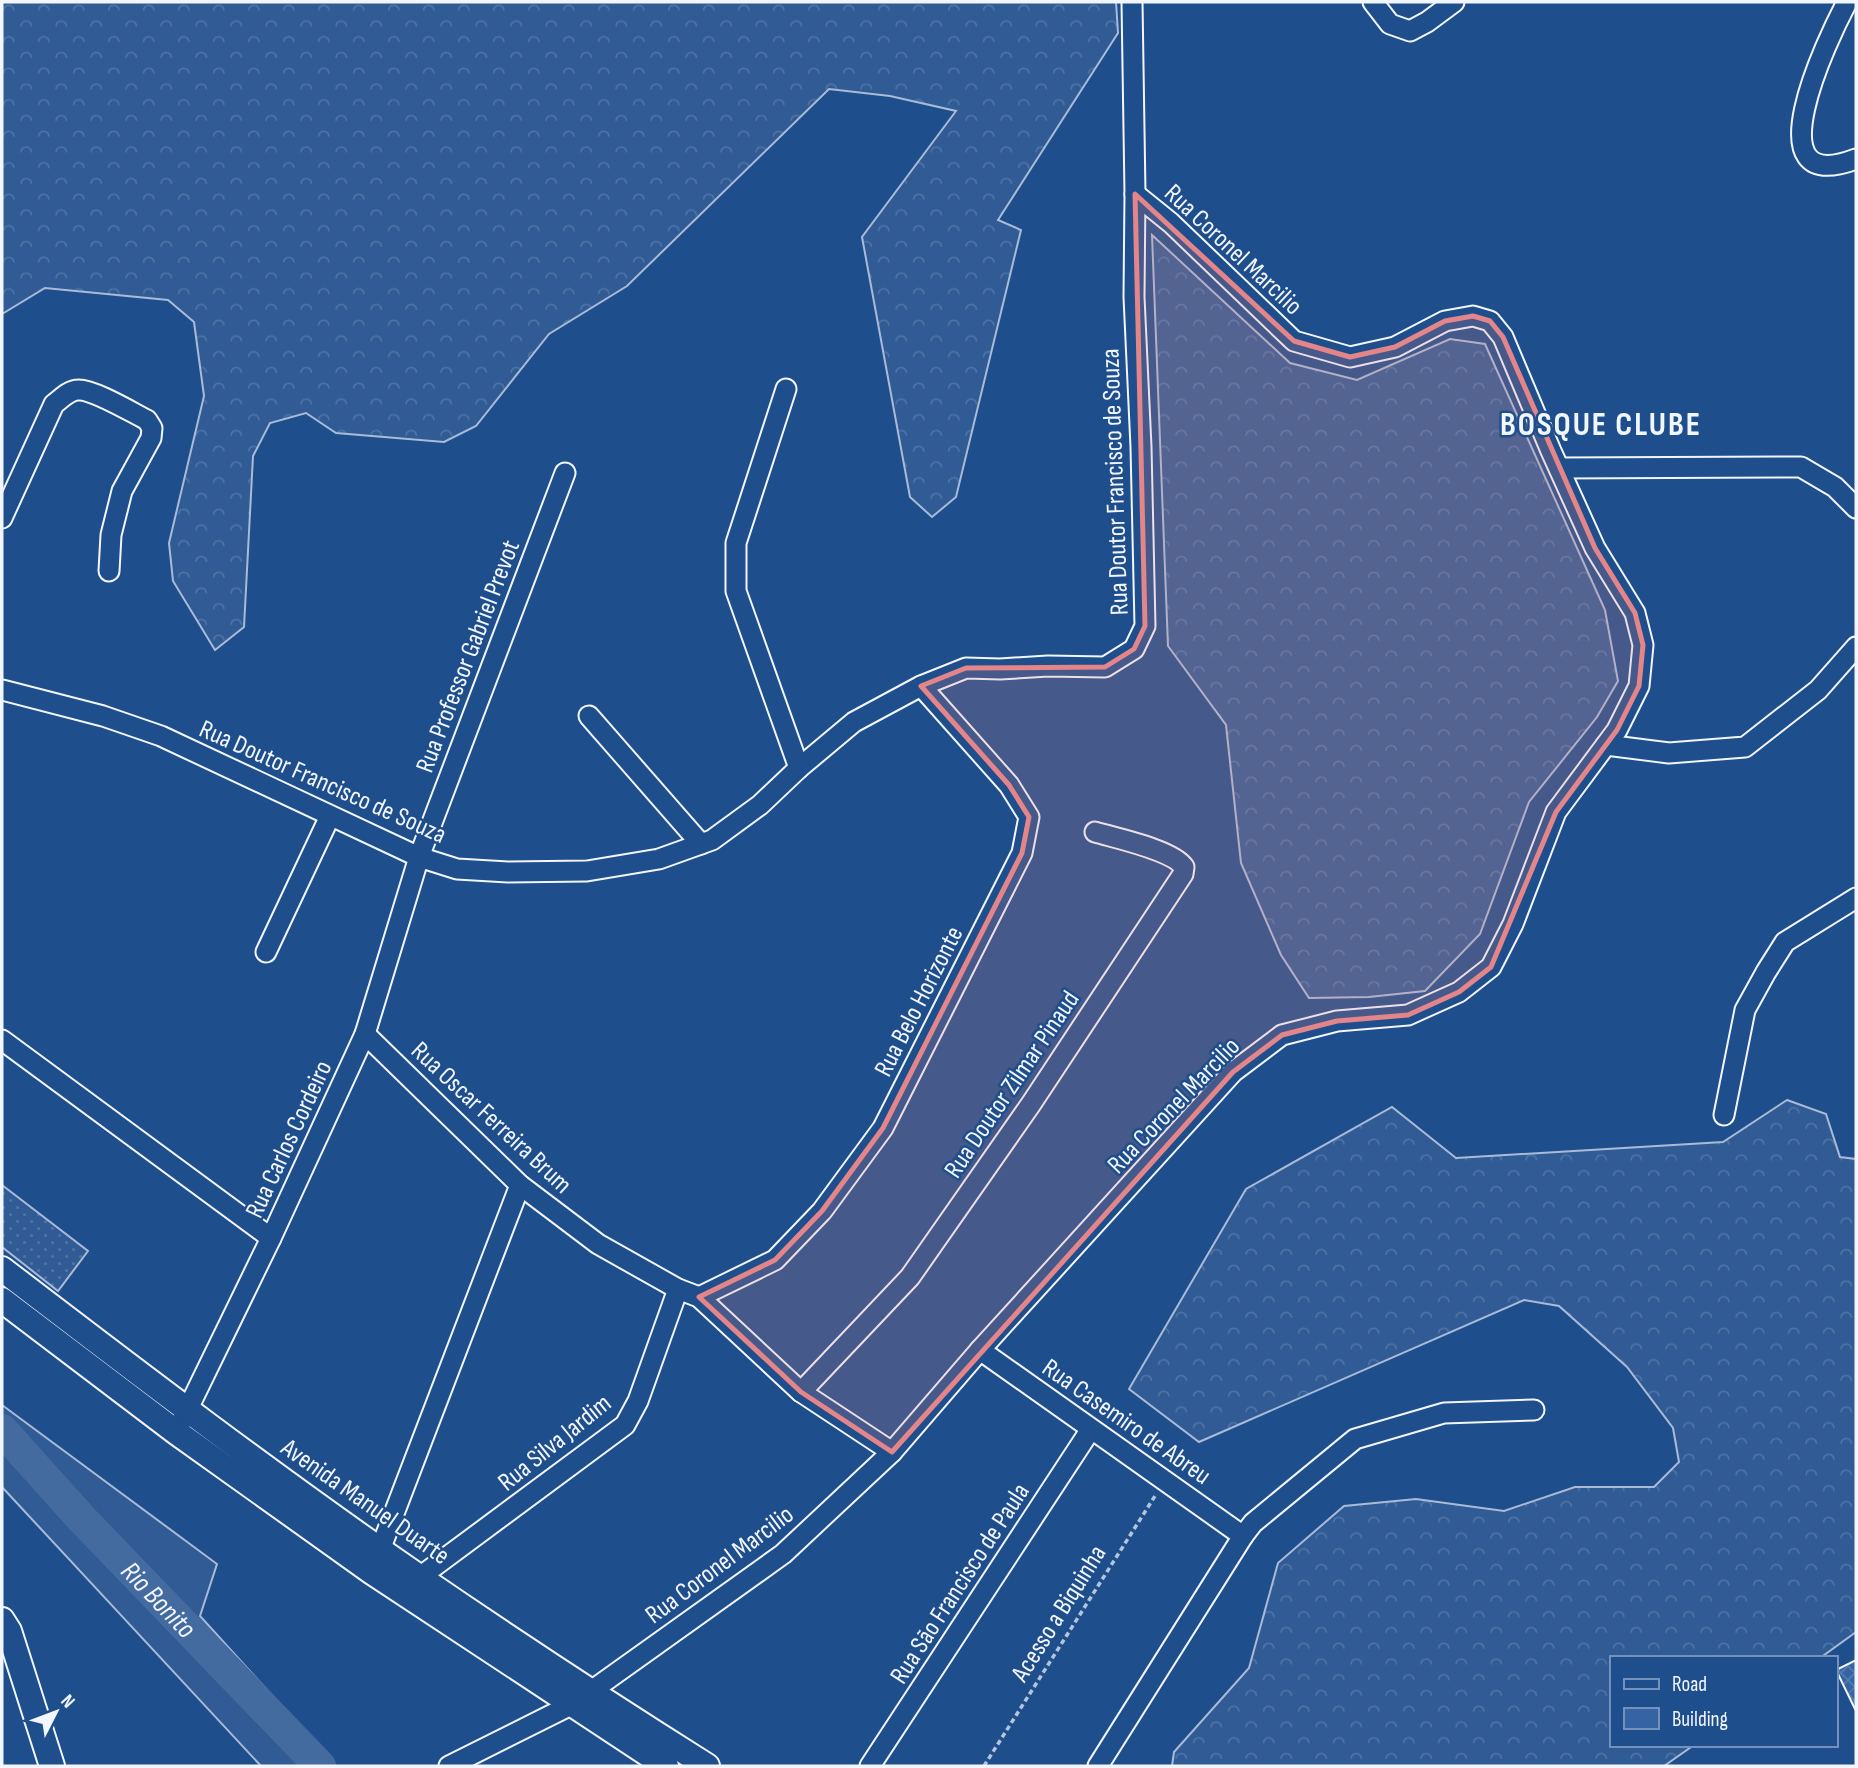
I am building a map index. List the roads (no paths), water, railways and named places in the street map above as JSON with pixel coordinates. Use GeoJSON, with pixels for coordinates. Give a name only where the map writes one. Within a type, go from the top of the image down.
{"type":"FeatureCollection","features":[{"type":"Feature","properties":{"kind":"main road","name":"Avenida Manuel Duarte"},"geometry":{"type":"LineString","coordinates":[[2,1269],[182,1421]]}},
{"type":"Feature","properties":{"kind":"main road","name":"Avenida Manuel Duarte"},"geometry":{"type":"LineString","coordinates":[[2,1300],[182,1421],[376,1561],[581,1698],[666,1766]]}},
{"type":"Feature","properties":{"kind":"main road"},"geometry":{"type":"LineString","coordinates":[[2,1620],[9,1631],[52,1766]]}},
{"type":"Feature","properties":{"kind":"main road","name":"Avenida Manuel Duarte"},"geometry":{"type":"LineString","coordinates":[[581,1698],[707,1766]]}},
{"type":"Feature","properties":{"kind":"street","name":"Rua Doutor Francisco de Souza"},"geometry":{"type":"LineString","coordinates":[[2,690],[103,716],[161,736],[419,858],[457,869],[508,872],[587,871],[659,859],[712,840],[760,805],[854,722],[922,686],[966,668],[1104,667],[1134,649],[1145,626],[1135,297],[1132,2]]}},
{"type":"Feature","properties":{"kind":"street"},"geometry":{"type":"LineString","coordinates":[[1373,2],[1390,24],[1410,31],[1454,2]]}},
{"type":"Feature","properties":{"kind":"street"},"geometry":{"type":"LineString","coordinates":[[1847,2],[1826,43],[1817,68],[1804,113],[1801,137],[1802,150],[1809,160],[1820,166],[1832,166],[1856,159]]}},
{"type":"Feature","properties":{"kind":"street","name":"Rua Coronel Marcilio"},"geometry":{"type":"LineString","coordinates":[[449,1766],[581,1698],[783,1554],[892,1452],[980,1350],[1233,1072],[1282,1035],[1338,1021],[1408,1015],[1459,992],[1491,967],[1513,924],[1556,812],[1617,730],[1639,687],[1643,645],[1635,613],[1595,548],[1503,337],[1490,321],[1473,316],[1445,321],[1395,347],[1350,357],[1294,341],[1171,223],[1135,194]]}},
{"type":"Feature","properties":{"kind":"street"},"geometry":{"type":"LineString","coordinates":[[2,518],[54,404],[69,392],[79,389],[94,394],[148,420],[152,428],[151,438],[122,491],[111,535],[109,571]]}},
{"type":"Feature","properties":{"kind":"street"},"geometry":{"type":"LineString","coordinates":[[786,389],[736,543],[736,591],[799,768]]}},
{"type":"Feature","properties":{"kind":"street"},"geometry":{"type":"LineString","coordinates":[[1559,468],[1801,467],[1835,486],[1856,508]]}},
{"type":"Feature","properties":{"kind":"street","name":"Rua Professor Gabriel Prevot"},"geometry":{"type":"LineString","coordinates":[[419,858],[565,473]]}},
{"type":"Feature","properties":{"kind":"street"},"geometry":{"type":"LineString","coordinates":[[1606,745],[1668,753],[1745,747],[1818,690],[1856,647]]}},
{"type":"Feature","properties":{"kind":"street","name":"Rua Belo Horizonte"},"geometry":{"type":"LineString","coordinates":[[699,1297],[775,1260],[822,1211],[883,1128],[1022,853],[1029,817],[1009,785],[922,686]]}},
{"type":"Feature","properties":{"kind":"street"},"geometry":{"type":"LineString","coordinates":[[589,716],[701,844]]}},
{"type":"Feature","properties":{"kind":"street"},"geometry":{"type":"LineString","coordinates":[[266,952],[330,816]]}},
{"type":"Feature","properties":{"kind":"street","name":"Rua Doutor Zilmar Pinaud"},"geometry":{"type":"LineString","coordinates":[[801,1392],[911,1277],[1031,1104],[1183,874],[1184,867],[1180,861],[1095,832]]}},
{"type":"Feature","properties":{"kind":"street","name":"Rua Carlos Cordeiro"},"geometry":{"type":"LineString","coordinates":[[182,1421],[271,1238],[365,1034],[419,858]]}},
{"type":"Feature","properties":{"kind":"street"},"geometry":{"type":"LineString","coordinates":[[1724,1115],[1745,1010],[1766,972],[1785,942],[1856,898]]}},
{"type":"Feature","properties":{"kind":"street","name":"Rua Oscar Ferreira Brum"},"geometry":{"type":"LineString","coordinates":[[365,1034],[520,1185],[598,1244],[678,1289],[699,1297],[801,1392],[892,1452]]}},
{"type":"Feature","properties":{"kind":"street"},"geometry":{"type":"LineString","coordinates":[[2,1041],[271,1238]]}},
{"type":"Feature","properties":{"kind":"street"},"geometry":{"type":"LineString","coordinates":[[376,1561],[520,1185]]}},
{"type":"Feature","properties":{"kind":"street","name":"Rua Silva Jardim"},"geometry":{"type":"LineString","coordinates":[[410,1584],[625,1425],[638,1401],[678,1289]]}},
{"type":"Feature","properties":{"kind":"street","name":"Rua Casemiro de Abreu"},"geometry":{"type":"LineString","coordinates":[[980,1350],[1243,1536]]}},
{"type":"Feature","properties":{"kind":"street"},"geometry":{"type":"LineString","coordinates":[[1098,1766],[1243,1536],[1254,1523],[1355,1439],[1444,1413],[1534,1410]]}},
{"type":"Feature","properties":{"kind":"street","name":"Rua São Francisco de Paula"},"geometry":{"type":"LineString","coordinates":[[870,1766],[1091,1429]]}},
{"type":"Feature","properties":{"kind":"waterway","name":"Rio Bonito"},"geometry":{"type":"LineString","coordinates":[[2,1430],[81,1518],[320,1766]]}},
{"type":"Feature","properties":{"kind":"district","name":"BOSQUE CLUBE"},"geometry":{"type":"Point","coordinates":[1601,423]}}]}
